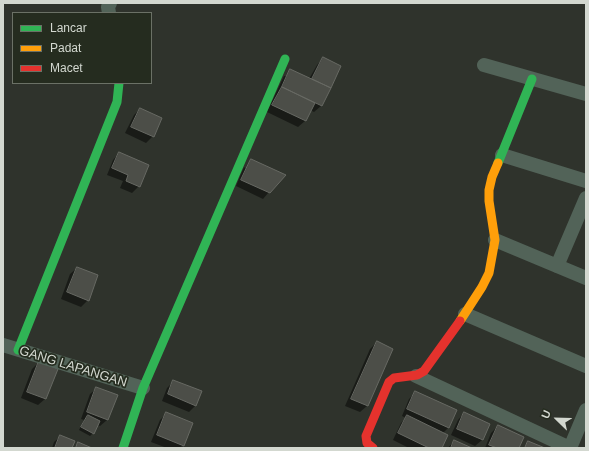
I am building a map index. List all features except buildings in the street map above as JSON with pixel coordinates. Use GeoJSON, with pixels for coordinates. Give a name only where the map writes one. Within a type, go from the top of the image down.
{"type":"FeatureCollection","features":[{"type":"Feature","properties":{"kind":"street"},"geometry":{"type":"LineString","coordinates":[[123,448],[143,388],[285,59]]}},
{"type":"Feature","properties":{"kind":"street"},"geometry":{"type":"LineString","coordinates":[[484,65],[586,94]]}},
{"type":"Feature","properties":{"kind":"street"},"geometry":{"type":"LineString","coordinates":[[373,448],[366,442],[366,436],[389,382],[394,378],[416,376],[424,371],[465,314],[489,273],[495,240],[488,201],[489,190],[492,177],[532,79]]}},
{"type":"Feature","properties":{"kind":"street"},"geometry":{"type":"LineString","coordinates":[[18,350],[116,102],[119,84]]}},
{"type":"Feature","properties":{"kind":"street"},"geometry":{"type":"LineString","coordinates":[[502,154],[586,181]]}},
{"type":"Feature","properties":{"kind":"street"},"geometry":{"type":"LineString","coordinates":[[557,266],[586,198]]}},
{"type":"Feature","properties":{"kind":"street"},"geometry":{"type":"LineString","coordinates":[[495,240],[586,278]]}},
{"type":"Feature","properties":{"kind":"street"},"geometry":{"type":"LineString","coordinates":[[465,314],[586,366]]}},
{"type":"Feature","properties":{"kind":"street","name":"GANG LAPANGAN"},"geometry":{"type":"LineString","coordinates":[[3,345],[143,388]]}},
{"type":"Feature","properties":{"kind":"street"},"geometry":{"type":"LineString","coordinates":[[416,376],[570,448],[586,410]]}},
{"type":"Feature","properties":{"kind":"traffic: fast"},"geometry":{"type":"LineString","coordinates":[[123,448],[143,388],[285,59]]}},
{"type":"Feature","properties":{"kind":"traffic: fast"},"geometry":{"type":"LineString","coordinates":[[498,163],[532,79]]}},
{"type":"Feature","properties":{"kind":"traffic: fast"},"geometry":{"type":"LineString","coordinates":[[18,350],[117,102],[119,84]]}},
{"type":"Feature","properties":{"kind":"traffic: slow"},"geometry":{"type":"LineString","coordinates":[[460,321],[482,287],[489,273],[495,240],[489,201],[489,190],[492,177],[498,163]]}},
{"type":"Feature","properties":{"kind":"traffic: jam"},"geometry":{"type":"LineString","coordinates":[[373,448],[367,443],[366,436],[389,382],[394,378],[417,375],[424,371],[460,321]]}}]}
